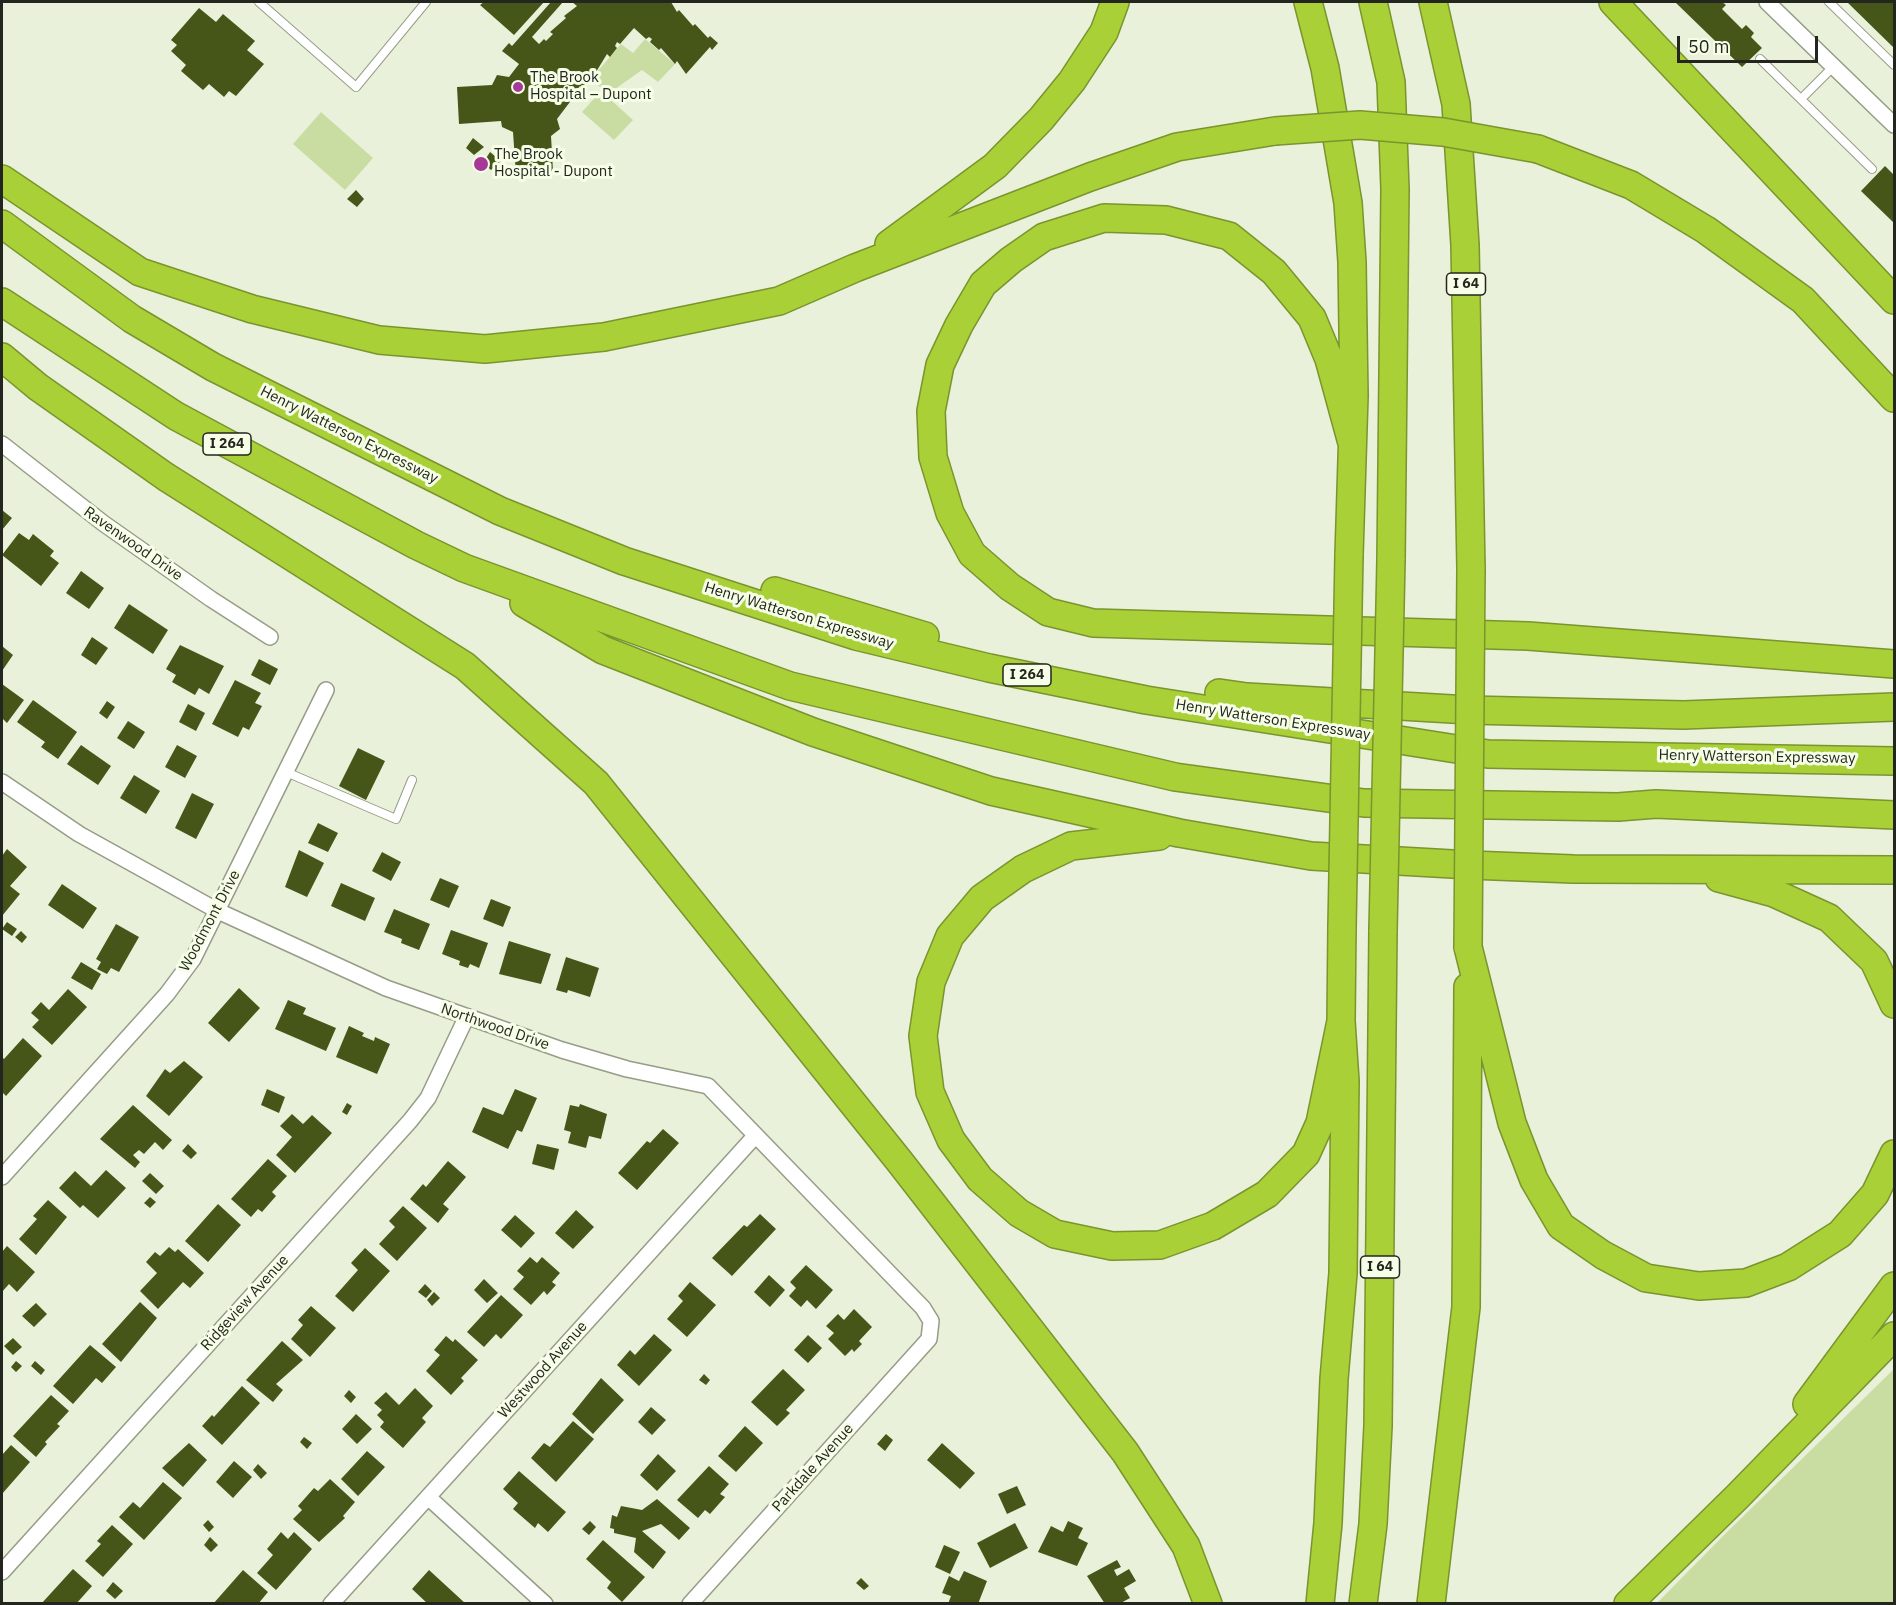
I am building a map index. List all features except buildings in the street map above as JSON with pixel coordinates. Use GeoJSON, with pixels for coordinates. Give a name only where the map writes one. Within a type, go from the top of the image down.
{"type":"FeatureCollection","features":[{"type":"Feature","properties":{"kind":"highway"},"geometry":{"type":"LineString","coordinates":[[855,268],[995,166],[1041,119],[1072,81],[1104,32],[1115,2]]}},
{"type":"Feature","properties":{"kind":"highway"},"geometry":{"type":"LineString","coordinates":[[1308,2],[1325,68],[1348,203],[1354,322],[1342,927],[1341,1021],[1346,1081],[1343,1273],[1334,1379],[1328,1523],[1320,1604]]}},
{"type":"Feature","properties":{"kind":"highway","name":"I 64"},"geometry":{"type":"LineString","coordinates":[[1363,1604],[1373,1524],[1378,1426],[1383,930],[1391,560],[1395,189],[1392,94],[1373,2]]}},
{"type":"Feature","properties":{"kind":"highway","name":"I 64"},"geometry":{"type":"LineString","coordinates":[[1431,1604],[1467,1307],[1471,569],[1465,245],[1456,104],[1433,2]]}},
{"type":"Feature","properties":{"kind":"highway"},"geometry":{"type":"LineString","coordinates":[[1613,2],[1894,300]]}},
{"type":"Feature","properties":{"kind":"highway"},"geometry":{"type":"LineString","coordinates":[[2,179],[140,272],[252,309],[379,340],[485,349],[604,338],[779,301],[855,268],[1090,177],[1177,147],[1275,131],[1360,124],[1443,132],[1538,150],[1631,185],[1706,230],[1803,300],[1894,398]]}},
{"type":"Feature","properties":{"kind":"highway"},"geometry":{"type":"LineString","coordinates":[[1352,443],[1329,359],[1312,318],[1274,272],[1229,237],[1166,219],[1104,218],[1044,237],[1011,260],[982,284],[959,325],[940,365],[931,411],[933,457],[950,513],[972,554],[1010,587],[1048,612],[1093,623],[1528,636],[1894,663]]}},
{"type":"Feature","properties":{"kind":"highway","name":"Henry Watterson Expressway"},"geometry":{"type":"LineString","coordinates":[[2,224],[132,319],[213,366],[500,511],[624,561],[856,636],[989,668],[1146,700],[1488,754],[1894,761]]}},
{"type":"Feature","properties":{"kind":"highway","name":"I 264"},"geometry":{"type":"LineString","coordinates":[[2,302],[176,416],[416,545],[464,568],[789,686],[1175,777],[1364,803],[1618,807],[1656,804],[1894,815]]}},
{"type":"Feature","properties":{"kind":"highway"},"geometry":{"type":"LineString","coordinates":[[2,357],[38,387],[165,477],[465,666],[596,783],[900,1162],[1125,1452],[1186,1546],[1208,1604]]}},
{"type":"Feature","properties":{"kind":"highway"},"geometry":{"type":"LineString","coordinates":[[213,366],[497,491],[662,557],[990,655],[1247,697],[1294,700],[1469,710],[1684,715],[1894,707]]}},
{"type":"Feature","properties":{"kind":"highway"},"geometry":{"type":"LineString","coordinates":[[464,568],[603,650],[813,732],[991,791],[1179,833],[1311,856],[1573,869],[1894,870]]}},
{"type":"Feature","properties":{"kind":"highway"},"geometry":{"type":"LineString","coordinates":[[1179,833],[1071,846],[1023,869],[982,898],[950,936],[930,982],[923,1036],[930,1092],[951,1140],[980,1179],[1019,1213],[1056,1234],[1112,1246],[1160,1245],[1213,1226],[1267,1194],[1306,1154],[1320,1123],[1341,1021]]}},
{"type":"Feature","properties":{"kind":"highway"},"geometry":{"type":"LineString","coordinates":[[1683,869],[1774,893],[1829,918],[1874,962],[1894,1004]]}},
{"type":"Feature","properties":{"kind":"highway"},"geometry":{"type":"LineString","coordinates":[[1468,947],[1512,1123],[1534,1180],[1561,1227],[1603,1255],[1646,1278],[1700,1286],[1746,1283],[1788,1267],[1840,1234],[1875,1194],[1894,1154]]}},
{"type":"Feature","properties":{"kind":"highway"},"geometry":{"type":"LineString","coordinates":[[1738,1496],[1894,1286]]}},
{"type":"Feature","properties":{"kind":"highway"},"geometry":{"type":"LineString","coordinates":[[1628,1604],[1738,1496],[1894,1336]]}},
{"type":"Feature","properties":{"kind":"street"},"geometry":{"type":"LineString","coordinates":[[1767,2],[1894,125]]}},
{"type":"Feature","properties":{"kind":"street","name":"Ravenwood Drive"},"geometry":{"type":"LineString","coordinates":[[2,444],[102,523],[270,637]]}},
{"type":"Feature","properties":{"kind":"street","name":"Woodmont Drive"},"geometry":{"type":"LineString","coordinates":[[2,1177],[167,994],[193,959],[326,690]]}},
{"type":"Feature","properties":{"kind":"street","name":"Northwood Drive"},"geometry":{"type":"LineString","coordinates":[[2,782],[79,834],[218,912],[386,988],[466,1018],[627,1069],[708,1086],[923,1308],[931,1321],[932,1330]]}},
{"type":"Feature","properties":{"kind":"street","name":"Ridgeview Avenue"},"geometry":{"type":"LineString","coordinates":[[2,1572],[410,1121],[428,1098],[466,1018]]}},
{"type":"Feature","properties":{"kind":"street","name":"Westwood Avenue"},"geometry":{"type":"LineString","coordinates":[[331,1604],[755,1136]]}},
{"type":"Feature","properties":{"kind":"street","name":"Parkdale Avenue"},"geometry":{"type":"LineString","coordinates":[[690,1604],[929,1339],[932,1330]]}},
{"type":"Feature","properties":{"kind":"street"},"geometry":{"type":"LineString","coordinates":[[428,1497],[545,1604]]}},
{"type":"Feature","properties":{"kind":"lane"},"geometry":{"type":"LineString","coordinates":[[259,2],[356,87],[426,2]]}},
{"type":"Feature","properties":{"kind":"lane"},"geometry":{"type":"LineString","coordinates":[[1829,2],[1894,65]]}},
{"type":"Feature","properties":{"kind":"lane"},"geometry":{"type":"LineString","coordinates":[[1760,58],[1872,169]]}},
{"type":"Feature","properties":{"kind":"lane"},"geometry":{"type":"LineString","coordinates":[[1801,99],[1834,66]]}},
{"type":"Feature","properties":{"kind":"lane"},"geometry":{"type":"LineString","coordinates":[[286,772],[396,819],[412,780]]}},
{"type":"Feature","properties":{"kind":"green space"},"geometry":{"type":"Polygon","coordinates":[[[645,39],[675,64],[658,82],[642,70],[608,94],[591,79],[621,44],[633,53],[645,39]]]}},
{"type":"Feature","properties":{"kind":"green space"},"geometry":{"type":"Polygon","coordinates":[[[601,91],[633,120],[614,140],[582,112],[601,91]]]}},
{"type":"Feature","properties":{"kind":"green space"},"geometry":{"type":"Polygon","coordinates":[[[321,112],[373,158],[345,190],[293,144],[321,112]]]}},
{"type":"Feature","properties":{"kind":"green space"},"geometry":{"type":"Polygon","coordinates":[[[1894,1369],[1894,1603],[1657,1603],[1724,1535],[1894,1369]]]}},
{"type":"Feature","properties":{"kind":"place","name":"The Brook Hospital – Dupont"},"geometry":{"type":"Point","coordinates":[518,87]}},
{"type":"Feature","properties":{"kind":"place","name":"The Brook Hospital - Dupont"},"geometry":{"type":"Point","coordinates":[481,164]}}]}
